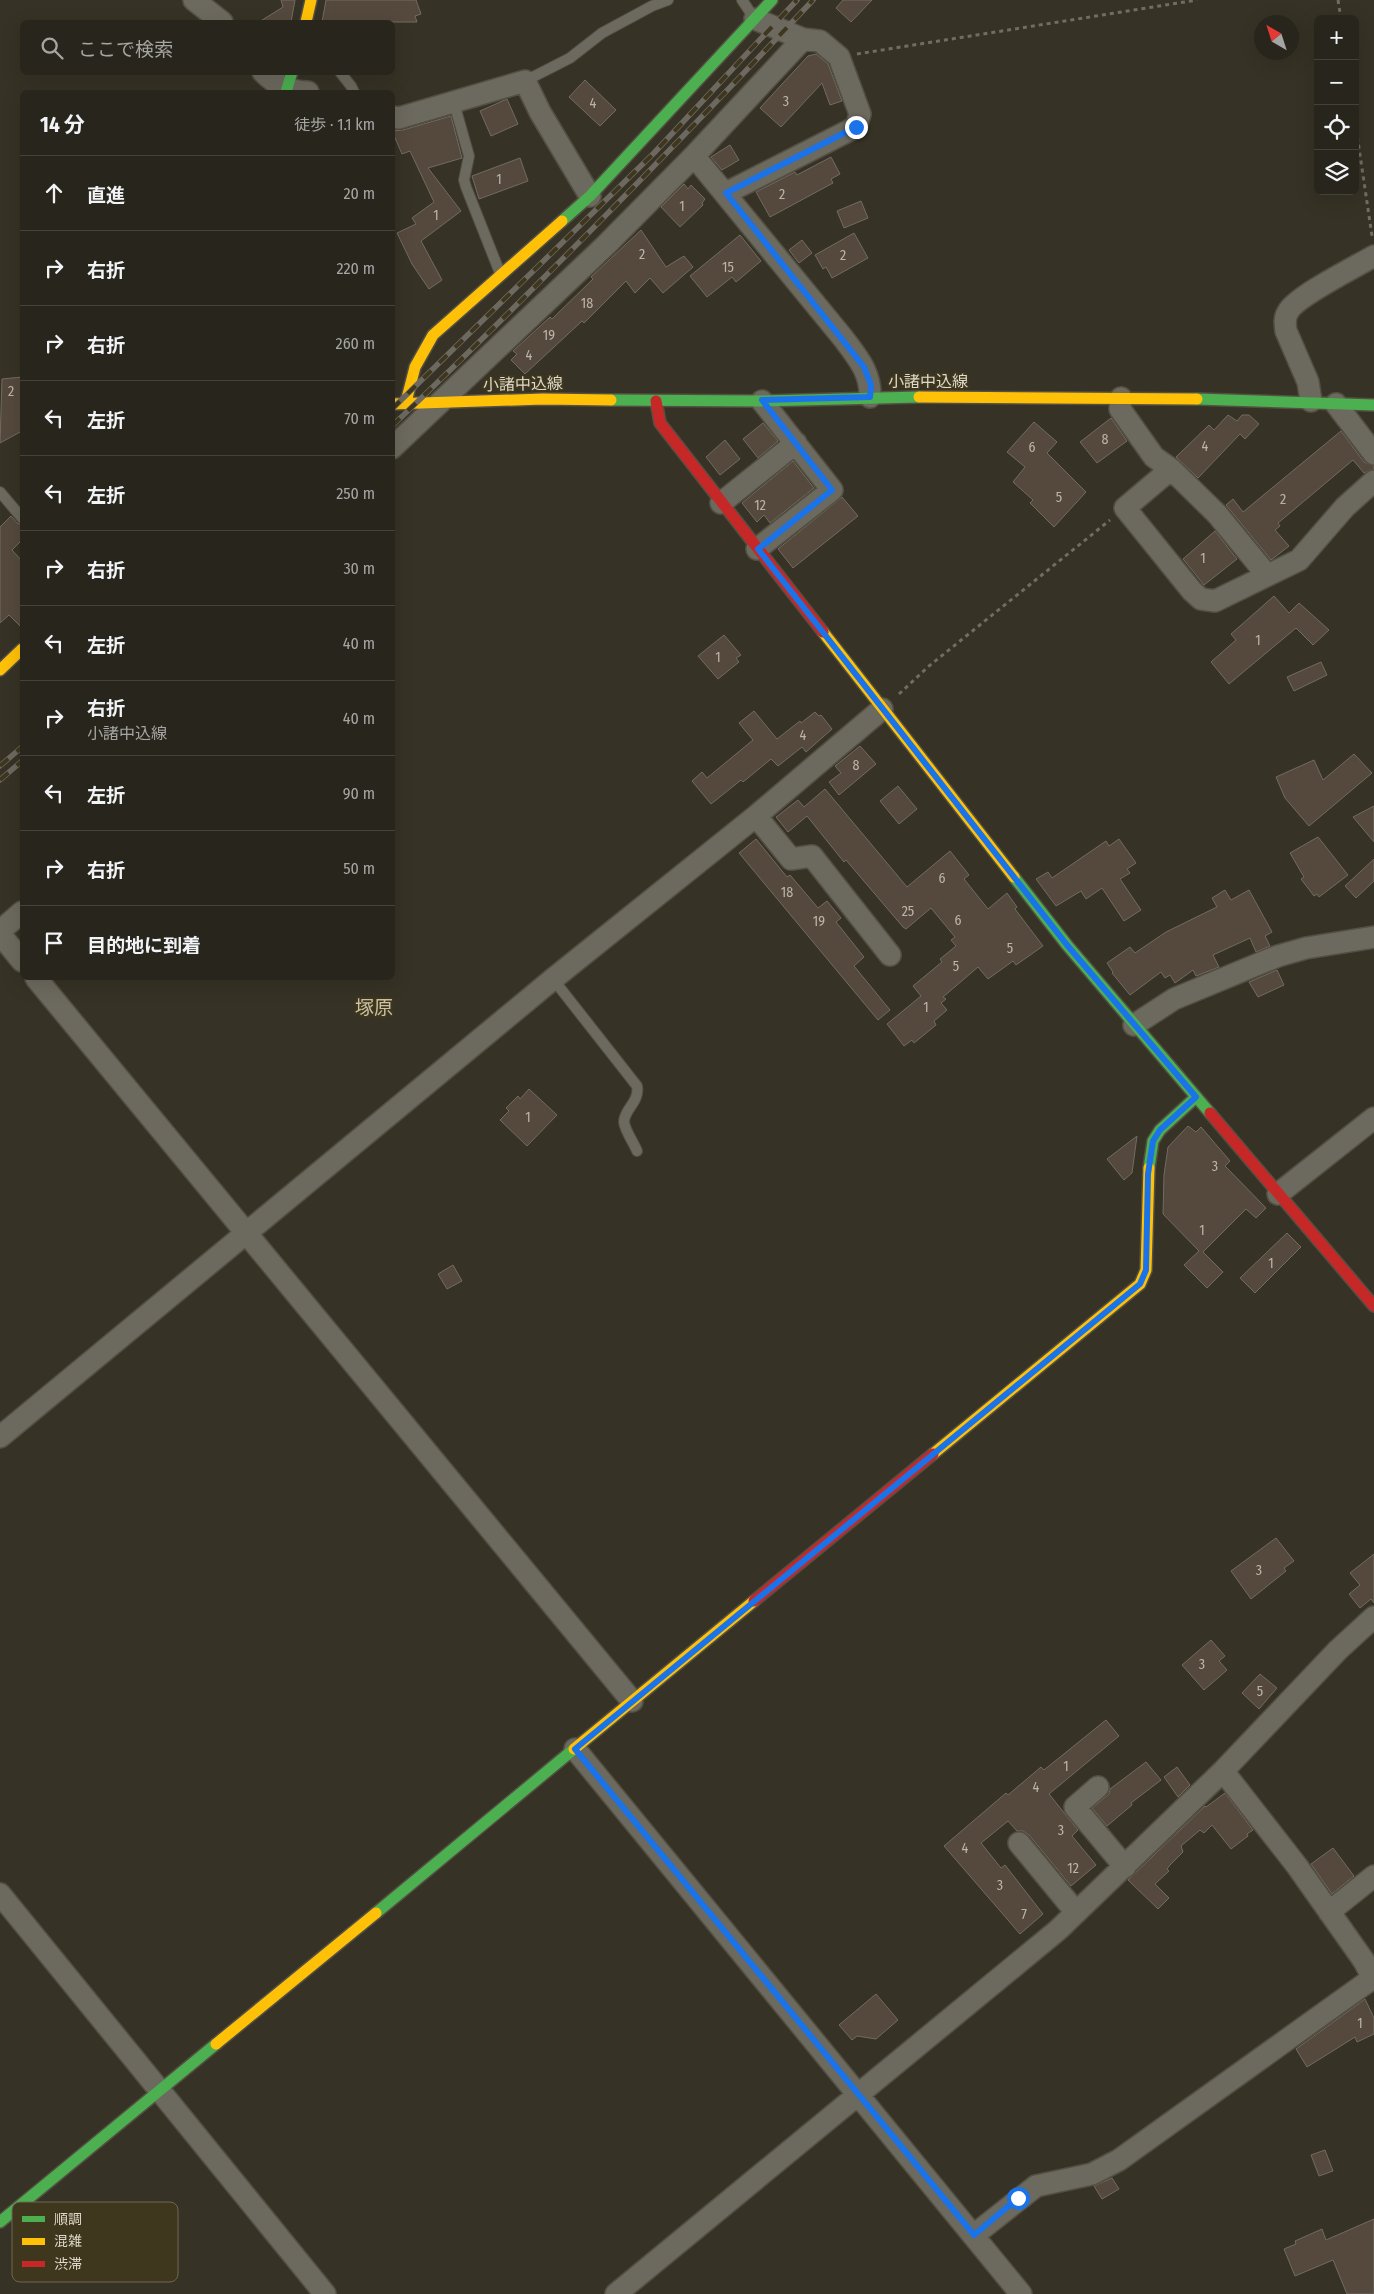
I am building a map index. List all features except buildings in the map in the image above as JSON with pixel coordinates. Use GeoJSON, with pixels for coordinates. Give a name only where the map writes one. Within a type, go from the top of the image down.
{"type":"FeatureCollection","features":[{"type":"Feature","properties":{"kind":"street"},"geometry":{"type":"LineString","coordinates":[[194,0],[219,20]]}},
{"type":"Feature","properties":{"kind":"street"},"geometry":{"type":"LineString","coordinates":[[306,20],[311,0]]}},
{"type":"Feature","properties":{"kind":"street"},"geometry":{"type":"LineString","coordinates":[[406,402],[410,376],[417,356],[433,335],[501,277],[590,196],[772,0]]}},
{"type":"Feature","properties":{"kind":"street"},"geometry":{"type":"LineString","coordinates":[[726,193],[856,127],[860,114],[839,57],[820,41],[803,39],[755,19]]}},
{"type":"Feature","properties":{"kind":"street"},"geometry":{"type":"LineString","coordinates":[[395,445],[606,245],[694,156],[803,39]]}},
{"type":"Feature","properties":{"kind":"street"},"geometry":{"type":"LineString","coordinates":[[266,75],[273,82],[294,86]]}},
{"type":"Feature","properties":{"kind":"street"},"geometry":{"type":"LineString","coordinates":[[395,117],[399,118],[454,103],[526,81],[540,112],[590,196]]}},
{"type":"Feature","properties":{"kind":"street"},"geometry":{"type":"LineString","coordinates":[[694,156],[726,193],[864,367],[871,385],[870,397]]}},
{"type":"Feature","properties":{"kind":"street"},"geometry":{"type":"LineString","coordinates":[[1311,401],[1308,382],[1286,331],[1284,322],[1288,310],[1373,249]]}},
{"type":"Feature","properties":{"kind":"street","name":"小諸中込線"},"geometry":{"type":"LineString","coordinates":[[395,404],[543,399],[656,401],[870,397],[1311,401],[1374,405]]}},
{"type":"Feature","properties":{"kind":"street"},"geometry":{"type":"LineString","coordinates":[[1121,398],[1120,409],[1154,457],[1171,469],[1217,514],[1267,575]]}},
{"type":"Feature","properties":{"kind":"street"},"geometry":{"type":"LineString","coordinates":[[758,549],[832,490],[762,400]]}},
{"type":"Feature","properties":{"kind":"street"},"geometry":{"type":"LineString","coordinates":[[656,401],[660,423],[1067,945],[1374,1306]]}},
{"type":"Feature","properties":{"kind":"street"},"geometry":{"type":"LineString","coordinates":[[1336,404],[1374,454]]}},
{"type":"Feature","properties":{"kind":"street"},"geometry":{"type":"LineString","coordinates":[[721,503],[796,443]]}},
{"type":"Feature","properties":{"kind":"street"},"geometry":{"type":"LineString","coordinates":[[1171,469],[1125,508],[1192,591],[1202,599],[1215,601],[1299,560],[1345,507],[1374,480]]}},
{"type":"Feature","properties":{"kind":"street"},"geometry":{"type":"LineString","coordinates":[[0,670],[20,651]]}},
{"type":"Feature","properties":{"kind":"street"},"geometry":{"type":"LineString","coordinates":[[0,1438],[553,979],[756,816],[882,710]]}},
{"type":"Feature","properties":{"kind":"street"},"geometry":{"type":"LineString","coordinates":[[756,816],[791,859],[812,856],[890,955]]}},
{"type":"Feature","properties":{"kind":"street"},"geometry":{"type":"LineString","coordinates":[[20,914],[0,932],[20,958]]}},
{"type":"Feature","properties":{"kind":"street"},"geometry":{"type":"LineString","coordinates":[[1134,1025],[1174,1000],[1278,956],[1306,948],[1374,937]]}},
{"type":"Feature","properties":{"kind":"street"},"geometry":{"type":"LineString","coordinates":[[38,980],[632,1701]]}},
{"type":"Feature","properties":{"kind":"street"},"geometry":{"type":"LineString","coordinates":[[25,2202],[1140,1284],[1146,1270],[1148,1174],[1153,1141],[1160,1130],[1196,1097]]}},
{"type":"Feature","properties":{"kind":"street"},"geometry":{"type":"LineString","coordinates":[[1278,1194],[1374,1118]]}},
{"type":"Feature","properties":{"kind":"street"},"geometry":{"type":"LineString","coordinates":[[616,2294],[859,2096],[1058,1930],[1075,1911],[1125,1867],[1223,1770],[1338,1650],[1374,1616]]}},
{"type":"Feature","properties":{"kind":"street"},"geometry":{"type":"LineString","coordinates":[[575,1749],[1021,2294]]}},
{"type":"Feature","properties":{"kind":"street"},"geometry":{"type":"LineString","coordinates":[[974,2235],[1036,2186],[1092,2174],[1119,2160],[1373,1979],[1364,1961],[1297,1866],[1223,1770]]}},
{"type":"Feature","properties":{"kind":"street"},"geometry":{"type":"LineString","coordinates":[[1098,1787],[1075,1807],[1125,1867]]}},
{"type":"Feature","properties":{"kind":"street"},"geometry":{"type":"LineString","coordinates":[[1019,1842],[1075,1911]]}},
{"type":"Feature","properties":{"kind":"street"},"geometry":{"type":"LineString","coordinates":[[1329,1912],[1374,1876]]}},
{"type":"Feature","properties":{"kind":"street"},"geometry":{"type":"LineString","coordinates":[[0,1894],[325,2294]]}},
{"type":"Feature","properties":{"kind":"street"},"geometry":{"type":"LineString","coordinates":[[0,2222],[12,2212]]}},
{"type":"Feature","properties":{"kind":"lane"},"geometry":{"type":"LineString","coordinates":[[526,81],[570,58],[602,32],[652,6],[668,0]]}},
{"type":"Feature","properties":{"kind":"lane"},"geometry":{"type":"LineString","coordinates":[[742,0],[755,19]]}},
{"type":"Feature","properties":{"kind":"lane"},"geometry":{"type":"LineString","coordinates":[[342,75],[353,90]]}},
{"type":"Feature","properties":{"kind":"lane"},"geometry":{"type":"LineString","coordinates":[[454,103],[469,156],[464,180],[501,277]]}},
{"type":"Feature","properties":{"kind":"lane"},"geometry":{"type":"LineString","coordinates":[[0,492],[20,516]]}},
{"type":"Feature","properties":{"kind":"lane"},"geometry":{"type":"LineString","coordinates":[[553,979],[638,1086],[639,1094],[626,1115],[624,1123],[637,1152]]}},
{"type":"Feature","properties":{"kind":"path"},"geometry":{"type":"LineString","coordinates":[[839,57],[1197,0]]}},
{"type":"Feature","properties":{"kind":"path"},"geometry":{"type":"LineString","coordinates":[[1338,0],[1340,15]]}},
{"type":"Feature","properties":{"kind":"path"},"geometry":{"type":"LineString","coordinates":[[1359,149],[1373,249]]}},
{"type":"Feature","properties":{"kind":"path"},"geometry":{"type":"LineString","coordinates":[[882,710],[930,666],[1125,508]]}},
{"type":"Feature","properties":{"kind":"railway"},"geometry":{"type":"LineString","coordinates":[[395,406],[654,153],[797,0]]}},
{"type":"Feature","properties":{"kind":"railway"},"geometry":{"type":"LineString","coordinates":[[395,423],[606,216],[813,0]]}},
{"type":"Feature","properties":{"kind":"railway"},"geometry":{"type":"LineString","coordinates":[[0,766],[20,749]]}},
{"type":"Feature","properties":{"kind":"railway"},"geometry":{"type":"LineString","coordinates":[[0,780],[20,763]]}},
{"type":"Feature","properties":{"kind":"traffic: fast"},"geometry":{"type":"LineString","coordinates":[[562,221],[590,196],[772,0]]}},
{"type":"Feature","properties":{"kind":"traffic: fast"},"geometry":{"type":"LineString","coordinates":[[287,90],[291,75]]}},
{"type":"Feature","properties":{"kind":"traffic: fast"},"geometry":{"type":"LineString","coordinates":[[611,400],[762,401],[919,397]]}},
{"type":"Feature","properties":{"kind":"traffic: fast"},"geometry":{"type":"LineString","coordinates":[[1197,399],[1374,405]]}},
{"type":"Feature","properties":{"kind":"traffic: fast"},"geometry":{"type":"LineString","coordinates":[[1014,877],[1067,945],[1210,1113]]}},
{"type":"Feature","properties":{"kind":"traffic: fast"},"geometry":{"type":"LineString","coordinates":[[1149,1168],[1153,1141],[1160,1130],[1196,1097]]}},
{"type":"Feature","properties":{"kind":"traffic: fast"},"geometry":{"type":"LineString","coordinates":[[376,1913],[574,1749]]}},
{"type":"Feature","properties":{"kind":"traffic: fast"},"geometry":{"type":"LineString","coordinates":[[24,2202],[216,2044]]}},
{"type":"Feature","properties":{"kind":"traffic: fast"},"geometry":{"type":"LineString","coordinates":[[0,2222],[12,2212]]}},
{"type":"Feature","properties":{"kind":"traffic: slow"},"geometry":{"type":"LineString","coordinates":[[306,20],[311,0]]}},
{"type":"Feature","properties":{"kind":"traffic: slow"},"geometry":{"type":"LineString","coordinates":[[406,402],[415,367],[433,335],[562,221]]}},
{"type":"Feature","properties":{"kind":"traffic: slow"},"geometry":{"type":"LineString","coordinates":[[919,397],[1197,399]]}},
{"type":"Feature","properties":{"kind":"traffic: slow"},"geometry":{"type":"LineString","coordinates":[[395,404],[543,399],[611,400]]}},
{"type":"Feature","properties":{"kind":"traffic: slow"},"geometry":{"type":"LineString","coordinates":[[823,632],[1014,877]]}},
{"type":"Feature","properties":{"kind":"traffic: slow"},"geometry":{"type":"LineString","coordinates":[[0,670],[20,651]]}},
{"type":"Feature","properties":{"kind":"traffic: slow"},"geometry":{"type":"LineString","coordinates":[[933,1454],[1140,1284],[1146,1270],[1149,1168]]}},
{"type":"Feature","properties":{"kind":"traffic: slow"},"geometry":{"type":"LineString","coordinates":[[574,1749],[754,1601]]}},
{"type":"Feature","properties":{"kind":"traffic: slow"},"geometry":{"type":"LineString","coordinates":[[216,2044],[376,1913]]}},
{"type":"Feature","properties":{"kind":"traffic: jam"},"geometry":{"type":"LineString","coordinates":[[656,401],[660,423],[823,632]]}},
{"type":"Feature","properties":{"kind":"traffic: jam"},"geometry":{"type":"LineString","coordinates":[[1210,1113],[1374,1306]]}},
{"type":"Feature","properties":{"kind":"traffic: jam"},"geometry":{"type":"LineString","coordinates":[[754,1601],[933,1454]]}},
{"type":"Feature","properties":{"kind":"district","name":"塚原"},"geometry":{"type":"Point","coordinates":[374,1007]}},
{"type":"Feature","properties":{"kind":"route"},"geometry":{"type":"LineString","coordinates":[[856,127],[726,193],[843,338],[864,367],[871,385],[870,397],[762,400],[832,490],[758,549],[1067,945],[1196,1097],[1160,1130],[1153,1141],[1148,1174],[1146,1270],[1140,1284],[575,1749],[974,2235],[1018,2198]]}}]}
